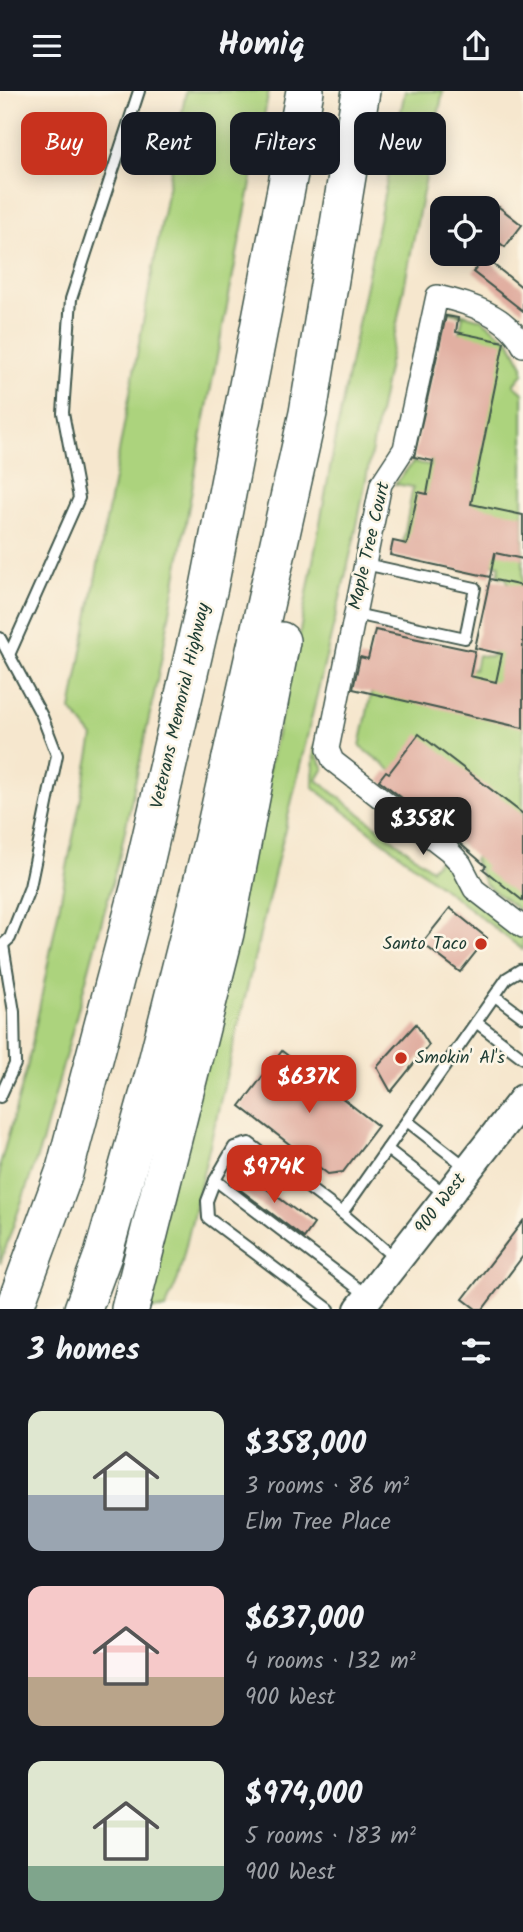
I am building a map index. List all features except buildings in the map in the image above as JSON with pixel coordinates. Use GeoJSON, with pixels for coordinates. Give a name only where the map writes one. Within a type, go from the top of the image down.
{"type":"FeatureCollection","features":[{"type":"Feature","properties":{"kind":"highway","name":"Veterans Memorial Highway"},"geometry":{"type":"LineString","coordinates":[[14,1309],[64,1173],[139,889],[209,587],[305,91]]}},
{"type":"Feature","properties":{"kind":"highway"},"geometry":{"type":"LineString","coordinates":[[83,1309],[103,1255],[153,1078],[215,829],[308,413],[361,91]]}},
{"type":"Feature","properties":{"kind":"highway"},"geometry":{"type":"LineString","coordinates":[[130,1309],[225,933],[261,752],[299,543],[308,413]]}},
{"type":"Feature","properties":{"kind":"main road","name":"900 West"},"geometry":{"type":"LineString","coordinates":[[364,1303],[523,1099]]}},
{"type":"Feature","properties":{"kind":"street","name":"Maple Tree Court"},"geometry":{"type":"LineString","coordinates":[[523,347],[514,333],[482,309],[437,296],[404,449],[381,484],[328,743],[332,761],[449,851],[461,864],[474,889],[523,927]]}},
{"type":"Feature","properties":{"kind":"lane"},"geometry":{"type":"LineString","coordinates":[[9,655],[79,498],[63,413],[71,299],[118,162],[139,91]]}},
{"type":"Feature","properties":{"kind":"lane"},"geometry":{"type":"LineString","coordinates":[[355,614],[465,638],[475,588],[365,564]]}},
{"type":"Feature","properties":{"kind":"lane"},"geometry":{"type":"LineString","coordinates":[[0,638],[42,716],[57,755],[30,887],[9,938],[1,946],[14,1012],[15,1064],[0,1097]]}},
{"type":"Feature","properties":{"kind":"lane"},"geometry":{"type":"LineString","coordinates":[[342,1213],[508,978],[520,970],[523,973]]}},
{"type":"Feature","properties":{"kind":"lane"},"geometry":{"type":"LineString","coordinates":[[495,996],[523,1017]]}},
{"type":"Feature","properties":{"kind":"lane"},"geometry":{"type":"LineString","coordinates":[[477,1022],[523,1058]]}},
{"type":"Feature","properties":{"kind":"lane"},"geometry":{"type":"LineString","coordinates":[[407,1121],[469,1169]]}},
{"type":"Feature","properties":{"kind":"lane"},"geometry":{"type":"LineString","coordinates":[[329,1309],[208,1218],[207,1201],[215,1180],[234,1147],[249,1143],[342,1213],[397,1260]]}},
{"type":"Feature","properties":{"kind":"lane"},"geometry":{"type":"LineString","coordinates":[[387,1149],[447,1196]]}},
{"type":"Feature","properties":{"kind":"lane"},"geometry":{"type":"LineString","coordinates":[[215,1180],[364,1303]]}},
{"type":"Feature","properties":{"kind":"green space"},"geometry":{"type":"Polygon","coordinates":[[[186,91],[269,91],[265,112],[230,112],[230,175],[253,175],[161,662],[120,854],[42,1143],[0,1264],[0,1165],[28,1064],[93,737],[71,710],[170,175],[216,175],[216,112],[182,112],[186,91]]]}},
{"type":"Feature","properties":{"kind":"green space"},"geometry":{"type":"Polygon","coordinates":[[[405,91],[443,91],[439,112],[401,112],[405,91]]]}},
{"type":"Feature","properties":{"kind":"green space"},"geometry":{"type":"Polygon","coordinates":[[[388,175],[426,175],[355,535],[178,1279],[165,1309],[141,1309],[296,653],[388,175]]]}},
{"type":"Feature","properties":{"kind":"green space"},"geometry":{"type":"Polygon","coordinates":[[[446,309],[481,319],[510,341],[523,366],[523,374],[514,385],[523,393],[523,913],[486,885],[474,860],[486,844],[360,746],[380,652],[475,669],[478,655],[492,657],[508,582],[506,578],[498,576],[500,565],[403,543],[413,487],[395,484],[413,462],[430,465],[463,316],[445,311],[446,309]]]}},
{"type":"Feature","properties":{"kind":"green space"},"geometry":{"type":"Polygon","coordinates":[[[318,746],[318,758],[324,768],[317,780],[431,869],[440,859],[445,859],[466,896],[523,937],[523,950],[313,787],[314,747],[318,746]]]}},
{"type":"Feature","properties":{"kind":"place","name":"Santo Taco"},"geometry":{"type":"Point","coordinates":[481,944]}},
{"type":"Feature","properties":{"kind":"place","name":"Smokin' Al's"},"geometry":{"type":"Point","coordinates":[401,1058]}}]}
